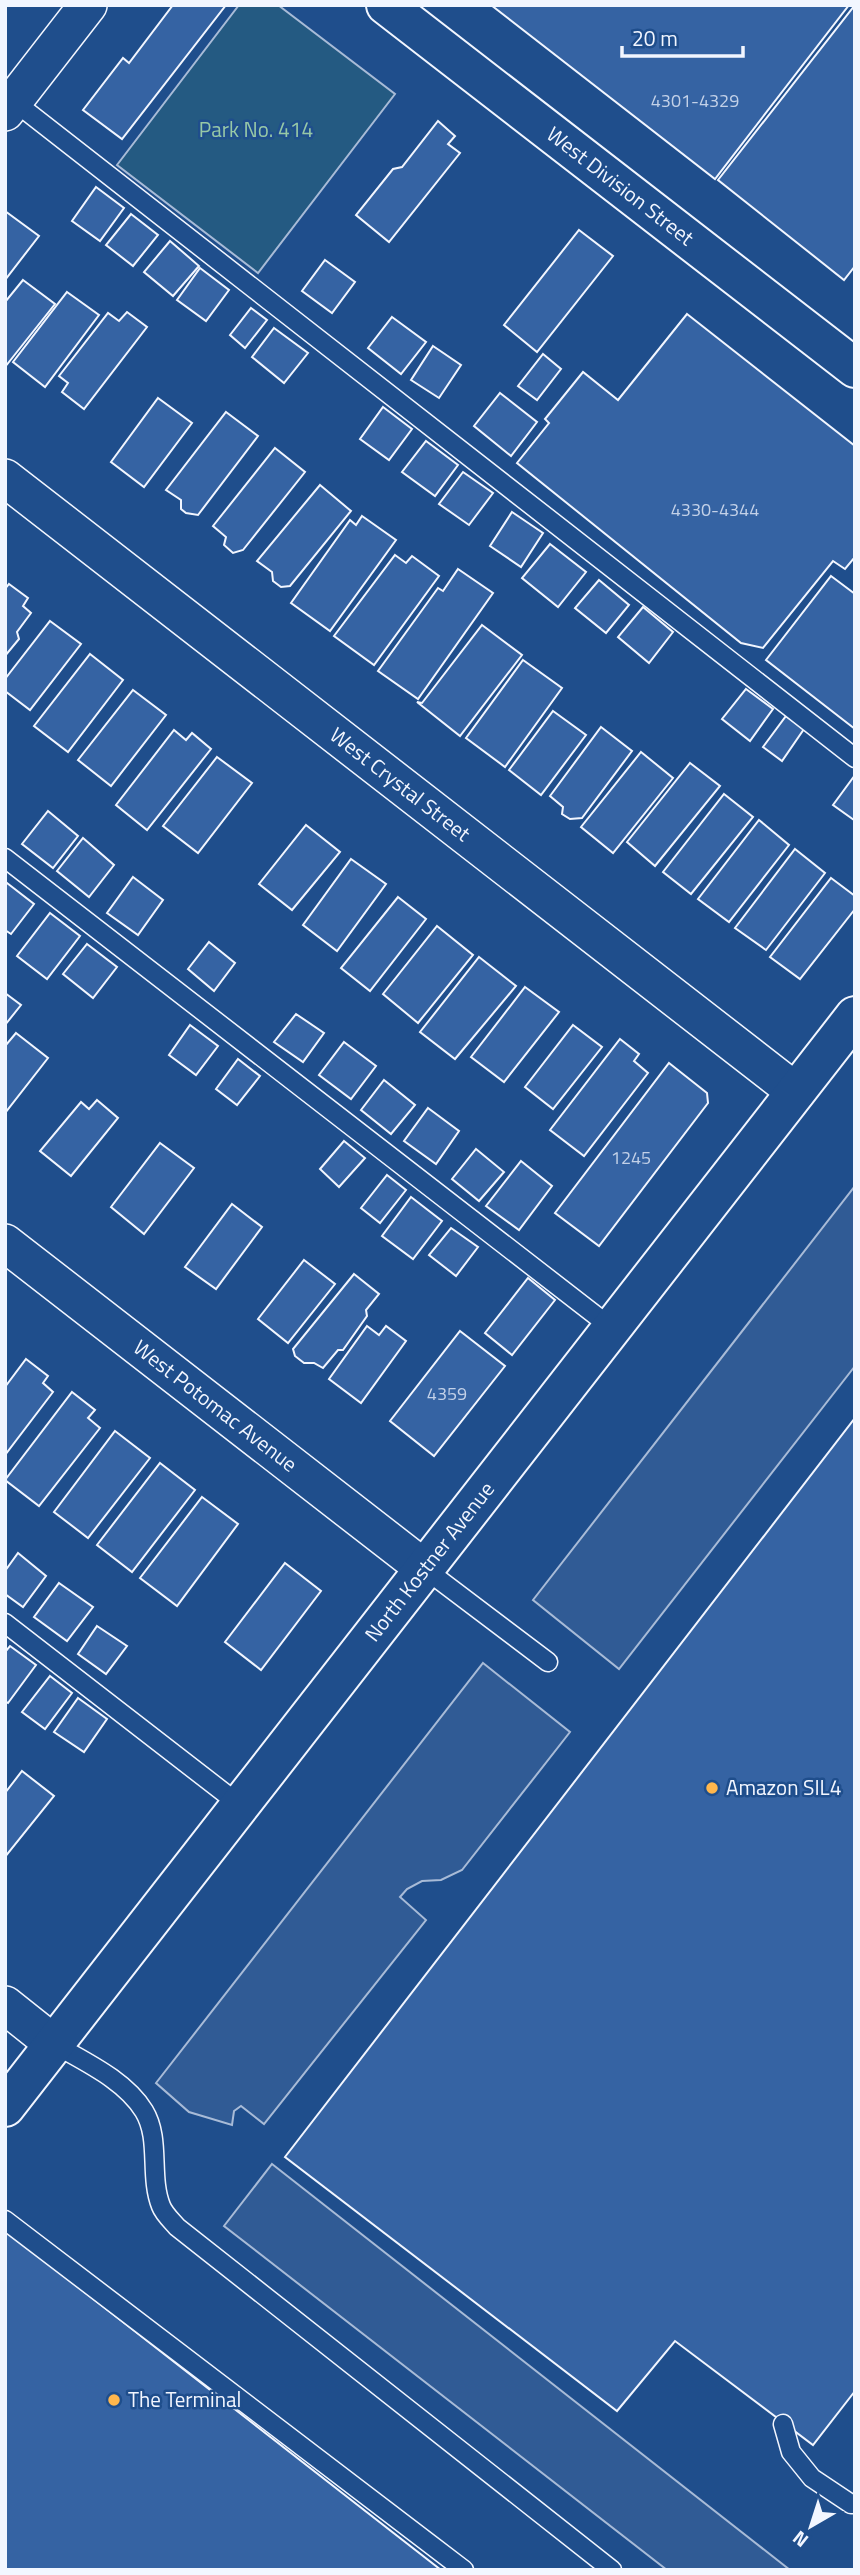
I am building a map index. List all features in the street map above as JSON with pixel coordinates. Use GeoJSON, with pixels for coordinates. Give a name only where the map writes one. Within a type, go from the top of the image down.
{"type":"FeatureCollection","features":[{"type":"Feature","properties":{"kind":"street"},"geometry":{"type":"LineString","coordinates":[[8,103],[88,5]]}},
{"type":"Feature","properties":{"kind":"street","name":"West Division Street"},"geometry":{"type":"LineString","coordinates":[[386,5],[855,368]]}},
{"type":"Feature","properties":{"kind":"street","name":"West Crystal Street"},"geometry":{"type":"LineString","coordinates":[[5,478],[796,1092]]}},
{"type":"Feature","properties":{"kind":"street","name":"North Kostner Avenue"},"geometry":{"type":"LineString","coordinates":[[5,2107],[855,1016]]}},
{"type":"Feature","properties":{"kind":"street","name":"West Potomac Avenue"},"geometry":{"type":"LineString","coordinates":[[5,1243],[425,1569]]}},
{"type":"Feature","properties":{"kind":"street"},"geometry":{"type":"LineString","coordinates":[[5,2005],[54,2044]]}},
{"type":"Feature","properties":{"kind":"lane"},"geometry":{"type":"LineString","coordinates":[[8,103],[855,758]]}},
{"type":"Feature","properties":{"kind":"lane"},"geometry":{"type":"LineString","coordinates":[[5,858],[612,1328]]}},
{"type":"Feature","properties":{"kind":"lane"},"geometry":{"type":"LineString","coordinates":[[425,1569],[548,1662]]}},
{"type":"Feature","properties":{"kind":"lane"},"geometry":{"type":"LineString","coordinates":[[5,1623],[240,1805]]}},
{"type":"Feature","properties":{"kind":"lane"},"geometry":{"type":"LineString","coordinates":[[54,2044],[104,2073],[132,2095],[146,2113],[153,2135],[156,2183],[162,2208],[177,2227],[612,2570]]}},
{"type":"Feature","properties":{"kind":"lane"},"geometry":{"type":"LineString","coordinates":[[5,2220],[464,2570]]}},
{"type":"Feature","properties":{"kind":"lane"},"geometry":{"type":"LineString","coordinates":[[783,2424],[791,2452],[812,2478],[855,2504]]}},
{"type":"Feature","properties":{"kind":"green space","name":"Park No. 414"},"geometry":{"type":"Polygon","coordinates":[[[239,5],[278,5],[395,94],[258,273],[117,165],[239,5]]]}},
{"type":"Feature","properties":{"kind":"shaded area"},"geometry":{"type":"Polygon","coordinates":[[[855,1186],[855,1366],[619,1669],[533,1600],[855,1186]]]}},
{"type":"Feature","properties":{"kind":"shaded area"},"geometry":{"type":"Polygon","coordinates":[[[483,1663],[570,1732],[462,1870],[441,1880],[422,1881],[407,1889],[400,1897],[426,1920],[264,2124],[241,2106],[234,2111],[232,2125],[189,2112],[156,2083],[483,1663]]]}},
{"type":"Feature","properties":{"kind":"shaded area"},"geometry":{"type":"Polygon","coordinates":[[[272,2164],[790,2570],[667,2570],[224,2226],[272,2164]]]}},
{"type":"Feature","properties":{"kind":"building"},"geometry":{"type":"Polygon","coordinates":[[[173,5],[226,5],[122,139],[83,110],[123,58],[129,63],[173,5]]]}},
{"type":"Feature","properties":{"kind":"building"},"geometry":{"type":"Polygon","coordinates":[[[491,5],[849,5],[715,179],[491,5]]]}},
{"type":"Feature","properties":{"kind":"building"},"geometry":{"type":"Polygon","coordinates":[[[855,5],[855,266],[844,280],[718,180],[855,5]]]}},
{"type":"Feature","properties":{"kind":"building"},"geometry":{"type":"Polygon","coordinates":[[[438,121],[455,136],[448,144],[460,153],[389,242],[356,215],[393,169],[402,167],[438,121]]]}},
{"type":"Feature","properties":{"kind":"building"},"geometry":{"type":"Polygon","coordinates":[[[96,187],[124,208],[100,241],[72,221],[96,187]]]}},
{"type":"Feature","properties":{"kind":"building"},"geometry":{"type":"Polygon","coordinates":[[[5,211],[39,236],[5,280],[5,211]]]}},
{"type":"Feature","properties":{"kind":"building"},"geometry":{"type":"Polygon","coordinates":[[[131,214],[158,235],[133,266],[106,245],[131,214]]]}},
{"type":"Feature","properties":{"kind":"building"},"geometry":{"type":"Polygon","coordinates":[[[579,230],[613,256],[537,352],[504,325],[579,230]]]}},
{"type":"Feature","properties":{"kind":"building"},"geometry":{"type":"Polygon","coordinates":[[[170,241],[199,266],[173,296],[144,272],[170,241]]]}},
{"type":"Feature","properties":{"kind":"building"},"geometry":{"type":"Polygon","coordinates":[[[325,260],[355,282],[332,313],[302,291],[325,260]]]}},
{"type":"Feature","properties":{"kind":"building"},"geometry":{"type":"Polygon","coordinates":[[[200,268],[229,290],[206,321],[177,300],[200,268]]]}},
{"type":"Feature","properties":{"kind":"building"},"geometry":{"type":"Polygon","coordinates":[[[23,280],[55,304],[5,367],[5,302],[23,280]]]}},
{"type":"Feature","properties":{"kind":"building"},"geometry":{"type":"Polygon","coordinates":[[[67,292],[99,315],[45,387],[13,362],[67,292]]]}},
{"type":"Feature","properties":{"kind":"building"},"geometry":{"type":"Polygon","coordinates":[[[251,308],[267,320],[245,348],[230,335],[251,308]]]}},
{"type":"Feature","properties":{"kind":"building"},"geometry":{"type":"Polygon","coordinates":[[[127,312],[147,327],[84,409],[62,392],[68,383],[59,376],[108,313],[119,321],[127,312]]]}},
{"type":"Feature","properties":{"kind":"building"},"geometry":{"type":"Polygon","coordinates":[[[687,314],[855,446],[855,557],[845,569],[833,561],[763,648],[741,643],[517,463],[549,423],[545,419],[583,372],[618,400],[687,314]]]}},
{"type":"Feature","properties":{"kind":"building"},"geometry":{"type":"Polygon","coordinates":[[[392,317],[426,342],[401,374],[368,348],[392,317]]]}},
{"type":"Feature","properties":{"kind":"building"},"geometry":{"type":"Polygon","coordinates":[[[274,328],[308,353],[284,383],[252,357],[274,328]]]}},
{"type":"Feature","properties":{"kind":"building"},"geometry":{"type":"Polygon","coordinates":[[[433,346],[461,365],[439,398],[411,380],[433,346]]]}},
{"type":"Feature","properties":{"kind":"building"},"geometry":{"type":"Polygon","coordinates":[[[543,354],[561,369],[537,400],[518,386],[543,354]]]}},
{"type":"Feature","properties":{"kind":"building"},"geometry":{"type":"Polygon","coordinates":[[[500,393],[537,422],[511,456],[474,426],[500,393]]]}},
{"type":"Feature","properties":{"kind":"building"},"geometry":{"type":"Polygon","coordinates":[[[158,398],[192,423],[144,487],[111,462],[158,398]]]}},
{"type":"Feature","properties":{"kind":"building"},"geometry":{"type":"Polygon","coordinates":[[[383,407],[412,429],[389,460],[360,439],[383,407]]]}},
{"type":"Feature","properties":{"kind":"building"},"geometry":{"type":"Polygon","coordinates":[[[226,412],[258,436],[198,515],[186,513],[181,509],[181,500],[166,490],[226,412]]]}},
{"type":"Feature","properties":{"kind":"building"},"geometry":{"type":"Polygon","coordinates":[[[426,441],[458,465],[435,496],[402,472],[426,441]]]}},
{"type":"Feature","properties":{"kind":"building"},"geometry":{"type":"Polygon","coordinates":[[[275,448],[305,472],[243,550],[233,553],[224,545],[226,537],[213,526],[275,448]]]}},
{"type":"Feature","properties":{"kind":"building"},"geometry":{"type":"Polygon","coordinates":[[[463,472],[493,493],[469,525],[439,504],[463,472]]]}},
{"type":"Feature","properties":{"kind":"building"},"geometry":{"type":"Polygon","coordinates":[[[320,485],[351,511],[290,586],[281,587],[273,581],[272,572],[257,561],[320,485]]]}},
{"type":"Feature","properties":{"kind":"building"},"geometry":{"type":"Polygon","coordinates":[[[512,512],[543,533],[521,567],[490,546],[512,512]]]}},
{"type":"Feature","properties":{"kind":"building"},"geometry":{"type":"Polygon","coordinates":[[[362,516],[396,540],[330,631],[291,603],[350,520],[356,525],[362,516]]]}},
{"type":"Feature","properties":{"kind":"building"},"geometry":{"type":"Polygon","coordinates":[[[550,544],[586,572],[558,607],[522,578],[550,544]]]}},
{"type":"Feature","properties":{"kind":"building"},"geometry":{"type":"Polygon","coordinates":[[[395,555],[406,563],[412,556],[439,576],[374,665],[334,636],[395,555]]]}},
{"type":"Feature","properties":{"kind":"building"},"geometry":{"type":"Polygon","coordinates":[[[458,569],[493,593],[418,699],[378,671],[438,588],[443,591],[458,569]]]}},
{"type":"Feature","properties":{"kind":"building"},"geometry":{"type":"Polygon","coordinates":[[[831,576],[855,594],[855,729],[766,660],[831,576]]]}},
{"type":"Feature","properties":{"kind":"building"},"geometry":{"type":"Polygon","coordinates":[[[599,580],[629,605],[606,633],[575,608],[599,580]]]}},
{"type":"Feature","properties":{"kind":"building"},"geometry":{"type":"Polygon","coordinates":[[[9,584],[28,598],[23,606],[31,613],[17,632],[19,639],[5,656],[5,589],[9,584]]]}},
{"type":"Feature","properties":{"kind":"building"},"geometry":{"type":"Polygon","coordinates":[[[643,607],[673,632],[649,663],[618,637],[643,607]]]}},
{"type":"Feature","properties":{"kind":"building"},"geometry":{"type":"Polygon","coordinates":[[[50,621],[81,644],[30,710],[5,691],[5,679],[50,621]]]}},
{"type":"Feature","properties":{"kind":"building"},"geometry":{"type":"Polygon","coordinates":[[[482,625],[522,655],[460,736],[417,702],[422,703],[482,625]]]}},
{"type":"Feature","properties":{"kind":"building"},"geometry":{"type":"Polygon","coordinates":[[[90,654],[123,680],[68,752],[34,726],[90,654]]]}},
{"type":"Feature","properties":{"kind":"building"},"geometry":{"type":"Polygon","coordinates":[[[523,660],[562,688],[505,767],[466,738],[523,660]]]}},
{"type":"Feature","properties":{"kind":"building"},"geometry":{"type":"Polygon","coordinates":[[[746,689],[773,709],[750,741],[722,719],[746,689]]]}},
{"type":"Feature","properties":{"kind":"building"},"geometry":{"type":"Polygon","coordinates":[[[133,690],[166,715],[111,786],[78,760],[133,690]]]}},
{"type":"Feature","properties":{"kind":"building"},"geometry":{"type":"Polygon","coordinates":[[[553,711],[586,735],[541,795],[509,770],[553,711]]]}},
{"type":"Feature","properties":{"kind":"building"},"geometry":{"type":"Polygon","coordinates":[[[786,716],[804,729],[782,761],[763,747],[786,716]]]}},
{"type":"Feature","properties":{"kind":"building"},"geometry":{"type":"Polygon","coordinates":[[[601,727],[632,751],[582,818],[570,819],[562,814],[563,807],[550,796],[601,727]]]}},
{"type":"Feature","properties":{"kind":"building"},"geometry":{"type":"Polygon","coordinates":[[[174,730],[186,740],[192,733],[211,749],[147,830],[116,805],[174,730]]]}},
{"type":"Feature","properties":{"kind":"building"},"geometry":{"type":"Polygon","coordinates":[[[641,752],[673,778],[613,853],[581,827],[641,752]]]}},
{"type":"Feature","properties":{"kind":"building"},"geometry":{"type":"Polygon","coordinates":[[[217,757],[252,783],[198,853],[163,826],[217,757]]]}},
{"type":"Feature","properties":{"kind":"building"},"geometry":{"type":"Polygon","coordinates":[[[690,763],[720,786],[655,866],[627,842],[690,763]]]}},
{"type":"Feature","properties":{"kind":"building"},"geometry":{"type":"Polygon","coordinates":[[[855,775],[855,819],[854,820],[833,805],[855,775]]]}},
{"type":"Feature","properties":{"kind":"building"},"geometry":{"type":"Polygon","coordinates":[[[724,794],[753,817],[691,894],[663,872],[724,794]]]}},
{"type":"Feature","properties":{"kind":"building"},"geometry":{"type":"Polygon","coordinates":[[[48,811],[78,836],[53,868],[22,844],[48,811]]]}},
{"type":"Feature","properties":{"kind":"building"},"geometry":{"type":"Polygon","coordinates":[[[759,820],[789,845],[729,922],[698,899],[759,820]]]}},
{"type":"Feature","properties":{"kind":"building"},"geometry":{"type":"Polygon","coordinates":[[[306,825],[340,852],[292,910],[259,884],[306,825]]]}},
{"type":"Feature","properties":{"kind":"building"},"geometry":{"type":"Polygon","coordinates":[[[83,838],[114,865],[89,897],[57,871],[83,838]]]}},
{"type":"Feature","properties":{"kind":"building"},"geometry":{"type":"Polygon","coordinates":[[[795,849],[825,873],[766,950],[735,928],[795,849]]]}},
{"type":"Feature","properties":{"kind":"building"},"geometry":{"type":"Polygon","coordinates":[[[351,859],[386,884],[337,951],[303,925],[351,859]]]}},
{"type":"Feature","properties":{"kind":"building"},"geometry":{"type":"Polygon","coordinates":[[[133,877],[163,900],[138,935],[107,913],[133,877]]]}},
{"type":"Feature","properties":{"kind":"building"},"geometry":{"type":"Polygon","coordinates":[[[831,878],[855,896],[855,909],[800,979],[770,957],[831,878]]]}},
{"type":"Feature","properties":{"kind":"building"},"geometry":{"type":"Polygon","coordinates":[[[7,883],[34,904],[11,934],[5,930],[7,883]]]}},
{"type":"Feature","properties":{"kind":"building"},"geometry":{"type":"Polygon","coordinates":[[[398,897],[426,919],[370,991],[341,968],[398,897]]]}},
{"type":"Feature","properties":{"kind":"building"},"geometry":{"type":"Polygon","coordinates":[[[50,913],[80,936],[47,979],[17,956],[50,913]]]}},
{"type":"Feature","properties":{"kind":"building"},"geometry":{"type":"Polygon","coordinates":[[[437,926],[473,955],[418,1023],[383,994],[437,926]]]}},
{"type":"Feature","properties":{"kind":"building"},"geometry":{"type":"Polygon","coordinates":[[[209,942],[235,963],[214,991],[188,969],[209,942]]]}},
{"type":"Feature","properties":{"kind":"building"},"geometry":{"type":"Polygon","coordinates":[[[87,944],[117,967],[93,998],[63,974],[87,944]]]}},
{"type":"Feature","properties":{"kind":"building"},"geometry":{"type":"Polygon","coordinates":[[[479,957],[516,986],[455,1059],[420,1032],[479,957]]]}},
{"type":"Feature","properties":{"kind":"building"},"geometry":{"type":"Polygon","coordinates":[[[525,987],[559,1012],[504,1082],[471,1057],[525,987]]]}},
{"type":"Feature","properties":{"kind":"building"},"geometry":{"type":"Polygon","coordinates":[[[5,993],[21,1005],[5,1025],[5,993]]]}},
{"type":"Feature","properties":{"kind":"building"},"geometry":{"type":"Polygon","coordinates":[[[296,1014],[324,1033],[303,1062],[274,1042],[296,1014]]]}},
{"type":"Feature","properties":{"kind":"building"},"geometry":{"type":"Polygon","coordinates":[[[190,1025],[218,1046],[196,1075],[169,1055],[190,1025]]]}},
{"type":"Feature","properties":{"kind":"building"},"geometry":{"type":"Polygon","coordinates":[[[573,1025],[602,1047],[553,1109],[525,1087],[573,1025]]]}},
{"type":"Feature","properties":{"kind":"building"},"geometry":{"type":"Polygon","coordinates":[[[16,1033],[48,1058],[5,1113],[5,1046],[16,1033]]]}},
{"type":"Feature","properties":{"kind":"building"},"geometry":{"type":"Polygon","coordinates":[[[620,1039],[639,1054],[634,1061],[648,1073],[584,1156],[550,1130],[620,1039]]]}},
{"type":"Feature","properties":{"kind":"building"},"geometry":{"type":"Polygon","coordinates":[[[344,1042],[376,1066],[351,1099],[319,1075],[344,1042]]]}},
{"type":"Feature","properties":{"kind":"building"},"geometry":{"type":"Polygon","coordinates":[[[238,1059],[260,1076],[237,1105],[216,1089],[238,1059]]]}},
{"type":"Feature","properties":{"kind":"building"},"geometry":{"type":"Polygon","coordinates":[[[669,1063],[707,1093],[708,1103],[599,1246],[555,1213],[669,1063]]]}},
{"type":"Feature","properties":{"kind":"building"},"geometry":{"type":"Polygon","coordinates":[[[384,1080],[415,1105],[391,1134],[361,1110],[384,1080]]]}},
{"type":"Feature","properties":{"kind":"building"},"geometry":{"type":"Polygon","coordinates":[[[97,1100],[118,1118],[71,1176],[40,1151],[81,1102],[89,1109],[97,1100]]]}},
{"type":"Feature","properties":{"kind":"building"},"geometry":{"type":"Polygon","coordinates":[[[428,1108],[459,1131],[436,1164],[404,1141],[428,1108]]]}},
{"type":"Feature","properties":{"kind":"building"},"geometry":{"type":"Polygon","coordinates":[[[344,1141],[365,1158],[339,1187],[320,1169],[344,1141]]]}},
{"type":"Feature","properties":{"kind":"building"},"geometry":{"type":"Polygon","coordinates":[[[160,1143],[194,1168],[144,1234],[111,1207],[160,1143]]]}},
{"type":"Feature","properties":{"kind":"building"},"geometry":{"type":"Polygon","coordinates":[[[476,1149],[504,1172],[479,1201],[452,1179],[476,1149]]]}},
{"type":"Feature","properties":{"kind":"building"},"geometry":{"type":"Polygon","coordinates":[[[521,1161],[552,1186],[519,1230],[486,1206],[521,1161]]]}},
{"type":"Feature","properties":{"kind":"building"},"geometry":{"type":"Polygon","coordinates":[[[387,1175],[406,1190],[380,1223],[361,1208],[387,1175]]]}},
{"type":"Feature","properties":{"kind":"building"},"geometry":{"type":"Polygon","coordinates":[[[411,1197],[442,1221],[413,1259],[382,1236],[411,1197]]]}},
{"type":"Feature","properties":{"kind":"building"},"geometry":{"type":"Polygon","coordinates":[[[232,1204],[262,1227],[216,1289],[185,1267],[232,1204]]]}},
{"type":"Feature","properties":{"kind":"building"},"geometry":{"type":"Polygon","coordinates":[[[451,1228],[478,1247],[456,1276],[429,1255],[451,1228]]]}},
{"type":"Feature","properties":{"kind":"building"},"geometry":{"type":"Polygon","coordinates":[[[304,1260],[335,1284],[288,1343],[258,1319],[304,1260]]]}},
{"type":"Feature","properties":{"kind":"building"},"geometry":{"type":"Polygon","coordinates":[[[354,1274],[379,1294],[366,1310],[367,1316],[343,1350],[338,1350],[323,1368],[314,1363],[304,1363],[295,1356],[293,1349],[354,1274]]]}},
{"type":"Feature","properties":{"kind":"building"},"geometry":{"type":"Polygon","coordinates":[[[528,1278],[555,1300],[512,1355],[485,1333],[528,1278]]]}},
{"type":"Feature","properties":{"kind":"building"},"geometry":{"type":"Polygon","coordinates":[[[367,1326],[379,1335],[386,1326],[406,1341],[361,1403],[329,1379],[367,1326]]]}},
{"type":"Feature","properties":{"kind":"building"},"geometry":{"type":"Polygon","coordinates":[[[460,1331],[505,1366],[434,1456],[390,1421],[460,1331]]]}},
{"type":"Feature","properties":{"kind":"building"},"geometry":{"type":"Polygon","coordinates":[[[26,1359],[48,1376],[43,1383],[53,1392],[5,1455],[5,1387],[26,1359]]]}},
{"type":"Feature","properties":{"kind":"building"},"geometry":{"type":"Polygon","coordinates":[[[72,1392],[95,1410],[88,1418],[100,1428],[39,1506],[5,1480],[72,1392]]]}},
{"type":"Feature","properties":{"kind":"building","name":"Amazon SIL4"},"geometry":{"type":"Polygon","coordinates":[[[855,1418],[855,2391],[813,2445],[675,2341],[617,2411],[285,2157],[855,1418]]]}},
{"type":"Feature","properties":{"kind":"building"},"geometry":{"type":"Polygon","coordinates":[[[115,1431],[150,1458],[88,1538],[54,1512],[115,1431]]]}},
{"type":"Feature","properties":{"kind":"building"},"geometry":{"type":"Polygon","coordinates":[[[160,1463],[195,1490],[132,1572],[97,1545],[160,1463]]]}},
{"type":"Feature","properties":{"kind":"building"},"geometry":{"type":"Polygon","coordinates":[[[202,1497],[238,1524],[177,1606],[140,1578],[202,1497]]]}},
{"type":"Feature","properties":{"kind":"building"},"geometry":{"type":"Polygon","coordinates":[[[18,1553],[46,1576],[23,1607],[5,1594],[5,1571],[18,1553]]]}},
{"type":"Feature","properties":{"kind":"building"},"geometry":{"type":"Polygon","coordinates":[[[285,1563],[321,1591],[261,1670],[225,1642],[285,1563]]]}},
{"type":"Feature","properties":{"kind":"building"},"geometry":{"type":"Polygon","coordinates":[[[59,1583],[93,1607],[67,1641],[34,1617],[59,1583]]]}},
{"type":"Feature","properties":{"kind":"building"},"geometry":{"type":"Polygon","coordinates":[[[97,1626],[127,1646],[106,1674],[78,1654],[97,1626]]]}},
{"type":"Feature","properties":{"kind":"building"},"geometry":{"type":"Polygon","coordinates":[[[10,1646],[36,1665],[8,1703],[5,1701],[5,1652],[10,1646]]]}},
{"type":"Feature","properties":{"kind":"building"},"geometry":{"type":"Polygon","coordinates":[[[50,1676],[72,1693],[45,1729],[22,1712],[50,1676]]]}},
{"type":"Feature","properties":{"kind":"building"},"geometry":{"type":"Polygon","coordinates":[[[78,1698],[107,1719],[84,1752],[54,1732],[78,1698]]]}},
{"type":"Feature","properties":{"kind":"building"},"geometry":{"type":"Polygon","coordinates":[[[22,1771],[54,1796],[5,1857],[5,1793],[22,1771]]]}},
{"type":"Feature","properties":{"kind":"building","name":"The Terminal"},"geometry":{"type":"Polygon","coordinates":[[[5,2230],[441,2570],[5,2570],[5,2230]]]}},
{"type":"Feature","properties":{"kind":"place","name":"Amazon SIL4"},"geometry":{"type":"Point","coordinates":[712,1788]}},
{"type":"Feature","properties":{"kind":"place","name":"The Terminal"},"geometry":{"type":"Point","coordinates":[114,2400]}}]}
